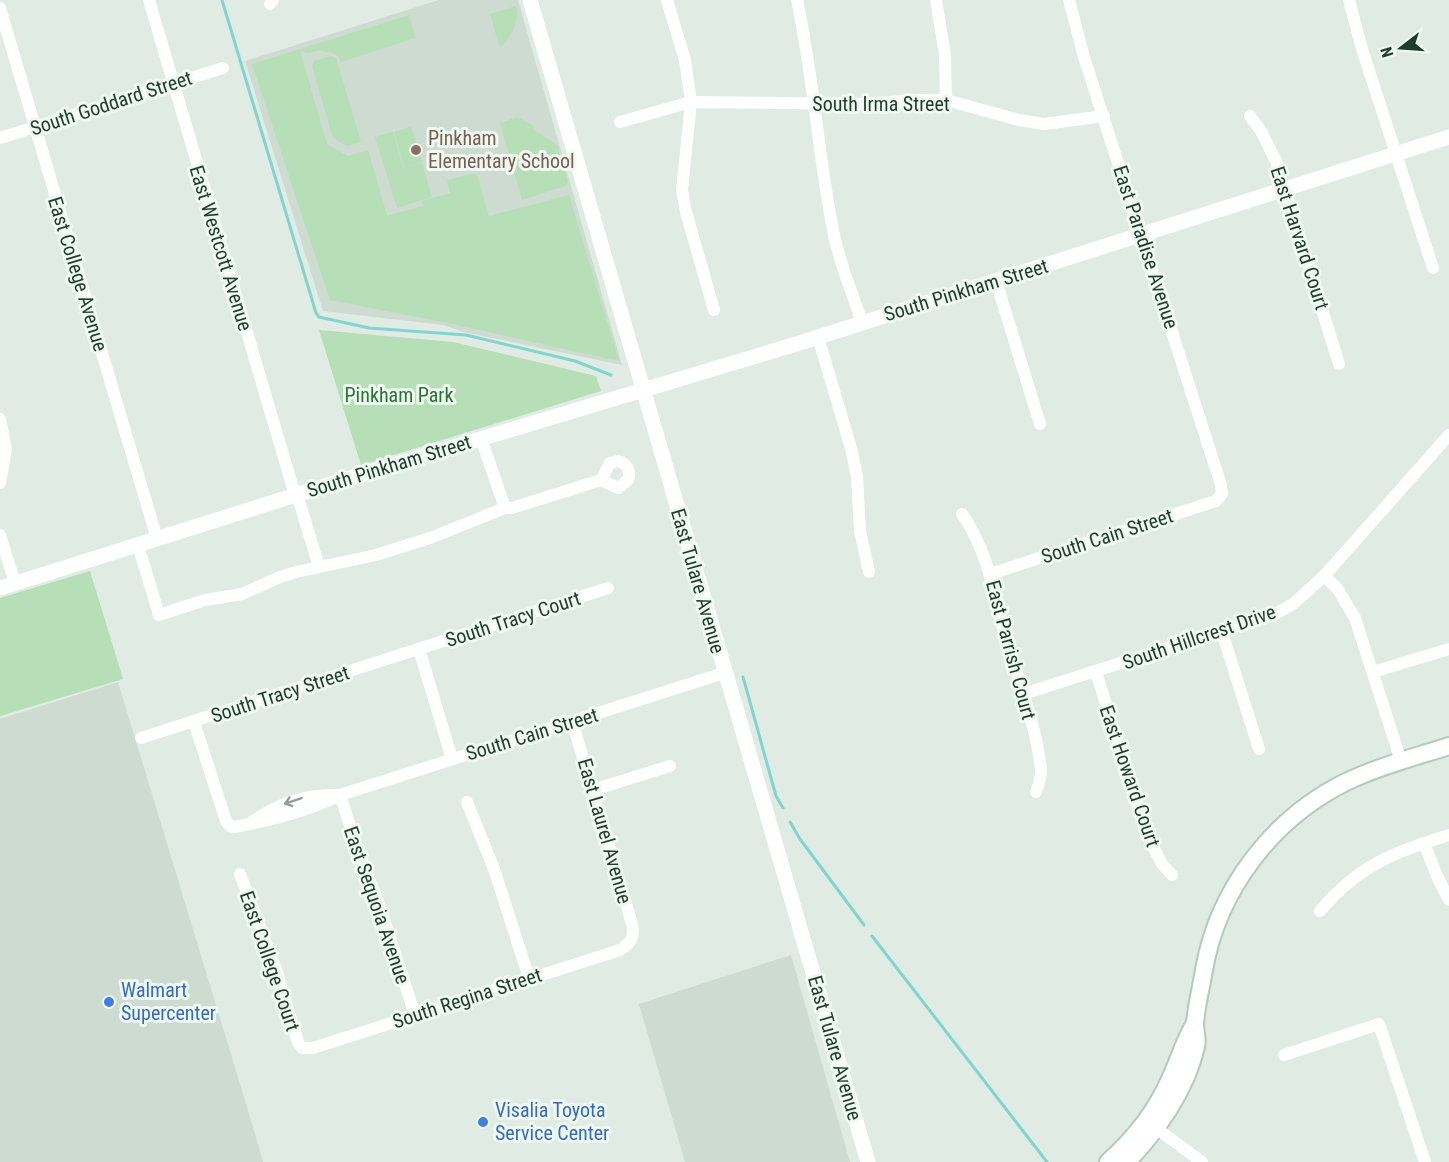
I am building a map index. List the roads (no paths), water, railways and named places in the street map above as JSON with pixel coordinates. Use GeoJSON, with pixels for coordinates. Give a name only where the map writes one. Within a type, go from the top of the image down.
{"type":"FeatureCollection","features":[{"type":"Feature","properties":{"kind":"main road"},"geometry":{"type":"LineString","coordinates":[[1126,1162],[1156,1128],[1188,1070],[1197,1044],[1195,1023],[1205,964],[1217,923],[1236,884],[1257,854],[1286,822],[1316,799],[1352,779],[1449,746]]}},
{"type":"Feature","properties":{"kind":"main road"},"geometry":{"type":"LineString","coordinates":[[1108,1162],[1136,1134],[1157,1104],[1174,1070],[1184,1041],[1195,1023]]}},
{"type":"Feature","properties":{"kind":"street","name":"East Westcott Avenue"},"geometry":{"type":"LineString","coordinates":[[149,0],[296,495]]}},
{"type":"Feature","properties":{"kind":"street","name":"East Tulare Avenue"},"geometry":{"type":"LineString","coordinates":[[530,0],[868,1162]]}},
{"type":"Feature","properties":{"kind":"street"},"geometry":{"type":"LineString","coordinates":[[667,0],[685,60],[691,102],[682,190],[686,212],[714,310]]}},
{"type":"Feature","properties":{"kind":"street"},"geometry":{"type":"LineString","coordinates":[[797,0],[807,46],[826,193],[835,239],[862,323]]}},
{"type":"Feature","properties":{"kind":"street"},"geometry":{"type":"LineString","coordinates":[[936,0],[945,55],[946,100]]}},
{"type":"Feature","properties":{"kind":"street","name":"East Paradise Avenue"},"geometry":{"type":"LineString","coordinates":[[1069,0],[1084,57],[1142,234],[1222,494]]}},
{"type":"Feature","properties":{"kind":"street"},"geometry":{"type":"LineString","coordinates":[[1349,0],[1362,49],[1433,268]]}},
{"type":"Feature","properties":{"kind":"street","name":"East College Avenue"},"geometry":{"type":"LineString","coordinates":[[0,8],[157,539]]}},
{"type":"Feature","properties":{"kind":"street","name":"South Goddard Street"},"geometry":{"type":"LineString","coordinates":[[0,138],[223,68]]}},
{"type":"Feature","properties":{"kind":"street","name":"South Irma Street"},"geometry":{"type":"LineString","coordinates":[[620,122],[691,102],[815,104],[946,100],[1019,120],[1044,124],[1104,116]]}},
{"type":"Feature","properties":{"kind":"street","name":"East Harvard Court"},"geometry":{"type":"LineString","coordinates":[[1250,116],[1261,131],[1276,161],[1339,364]]}},
{"type":"Feature","properties":{"kind":"street","name":"South Pinkham Street"},"geometry":{"type":"LineString","coordinates":[[7,586],[643,388],[818,337],[1449,137]]}},
{"type":"Feature","properties":{"kind":"street"},"geometry":{"type":"LineString","coordinates":[[996,281],[1040,424]]}},
{"type":"Feature","properties":{"kind":"street"},"geometry":{"type":"LineString","coordinates":[[818,337],[851,448],[857,476],[860,531],[869,572]]}},
{"type":"Feature","properties":{"kind":"street"},"geometry":{"type":"LineString","coordinates":[[0,419],[6,449],[0,483]]}},
{"type":"Feature","properties":{"kind":"street","name":"South Hillcrest Drive"},"geometry":{"type":"LineString","coordinates":[[1023,694],[1222,632],[1275,614],[1293,604],[1324,576],[1449,435]]}},
{"type":"Feature","properties":{"kind":"street","name":"South Pinkham Street"},"geometry":{"type":"LineString","coordinates":[[481,438],[506,508]]}},
{"type":"Feature","properties":{"kind":"street"},"geometry":{"type":"LineString","coordinates":[[138,545],[159,615],[205,600],[242,594],[280,577],[376,555],[430,538],[506,508],[601,480]]}},
{"type":"Feature","properties":{"kind":"street","name":"South Cain Street"},"geometry":{"type":"LineString","coordinates":[[990,574],[1216,501],[1222,494]]}},
{"type":"Feature","properties":{"kind":"street","name":"South Pinkham Street"},"geometry":{"type":"LineString","coordinates":[[296,495],[320,567]]}},
{"type":"Feature","properties":{"kind":"street","name":"East Parrish Court"},"geometry":{"type":"LineString","coordinates":[[962,514],[980,543],[1023,694],[1041,772],[1036,792]]}},
{"type":"Feature","properties":{"kind":"street"},"geometry":{"type":"LineString","coordinates":[[0,535],[7,586]]}},
{"type":"Feature","properties":{"kind":"street"},"geometry":{"type":"LineString","coordinates":[[1324,576],[1337,588],[1355,618],[1401,761]]}},
{"type":"Feature","properties":{"kind":"street","name":"South Tracy Court"},"geometry":{"type":"LineString","coordinates":[[419,649],[608,588]]}},
{"type":"Feature","properties":{"kind":"street"},"geometry":{"type":"LineString","coordinates":[[1222,632],[1259,749]]}},
{"type":"Feature","properties":{"kind":"street"},"geometry":{"type":"LineString","coordinates":[[419,649],[453,759]]}},
{"type":"Feature","properties":{"kind":"street","name":"South Tracy Street"},"geometry":{"type":"LineString","coordinates":[[141,738],[419,649]]}},
{"type":"Feature","properties":{"kind":"street"},"geometry":{"type":"LineString","coordinates":[[1373,672],[1449,649]]}},
{"type":"Feature","properties":{"kind":"street","name":"East Howard Court"},"geometry":{"type":"LineString","coordinates":[[1096,672],[1146,833],[1162,864],[1172,875]]}},
{"type":"Feature","properties":{"kind":"street","name":"South Cain Street"},"geometry":{"type":"LineString","coordinates":[[194,722],[223,815],[230,826],[235,827],[251,822],[288,802],[310,796],[340,795],[724,673]]}},
{"type":"Feature","properties":{"kind":"street","name":"East Laurel Avenue"},"geometry":{"type":"LineString","coordinates":[[572,721],[632,924],[633,936],[630,942]]}},
{"type":"Feature","properties":{"kind":"street"},"geometry":{"type":"LineString","coordinates":[[593,790],[670,766]]}},
{"type":"Feature","properties":{"kind":"street","name":"East Sequoia Avenue"},"geometry":{"type":"LineString","coordinates":[[340,795],[415,1015]]}},
{"type":"Feature","properties":{"kind":"street"},"geometry":{"type":"LineString","coordinates":[[467,802],[495,868],[529,978]]}},
{"type":"Feature","properties":{"kind":"street"},"geometry":{"type":"LineString","coordinates":[[1320,911],[1337,891],[1381,859],[1449,835]]}},
{"type":"Feature","properties":{"kind":"street"},"geometry":{"type":"LineString","coordinates":[[1424,843],[1449,900]]}},
{"type":"Feature","properties":{"kind":"street","name":"East College Court"},"geometry":{"type":"LineString","coordinates":[[240,874],[277,972],[298,1042],[302,1048]]}},
{"type":"Feature","properties":{"kind":"street","name":"South Regina Street"},"geometry":{"type":"LineString","coordinates":[[302,1048],[313,1048],[620,950],[630,942]]}},
{"type":"Feature","properties":{"kind":"street"},"geometry":{"type":"LineString","coordinates":[[1284,1055],[1379,1024],[1425,1162]]}},
{"type":"Feature","properties":{"kind":"street"},"geometry":{"type":"LineString","coordinates":[[1156,1128],[1202,1162]]}},
{"type":"Feature","properties":{"kind":"waterway"},"geometry":{"type":"LineString","coordinates":[[222,0],[319,317],[369,328],[466,335],[575,361],[611,375]]}},
{"type":"Feature","properties":{"kind":"waterway"},"geometry":{"type":"LineString","coordinates":[[743,677],[776,796],[783,808]]}},
{"type":"Feature","properties":{"kind":"waterway"},"geometry":{"type":"LineString","coordinates":[[790,822],[864,925]]}},
{"type":"Feature","properties":{"kind":"waterway"},"geometry":{"type":"LineString","coordinates":[[872,936],[1047,1162]]}},
{"type":"Feature","properties":{"kind":"place","name":"Pinkham Elementary School"},"geometry":{"type":"Point","coordinates":[416,150]}},
{"type":"Feature","properties":{"kind":"place","name":"Walmart Supercenter"},"geometry":{"type":"Point","coordinates":[109,1002]}},
{"type":"Feature","properties":{"kind":"place","name":"Visalia Toyota Service Center"},"geometry":{"type":"Point","coordinates":[483,1122]}},
{"type":"Feature","properties":{"kind":"park label","name":"Pinkham Park"},"geometry":{"type":"Point","coordinates":[399,395]}}]}
